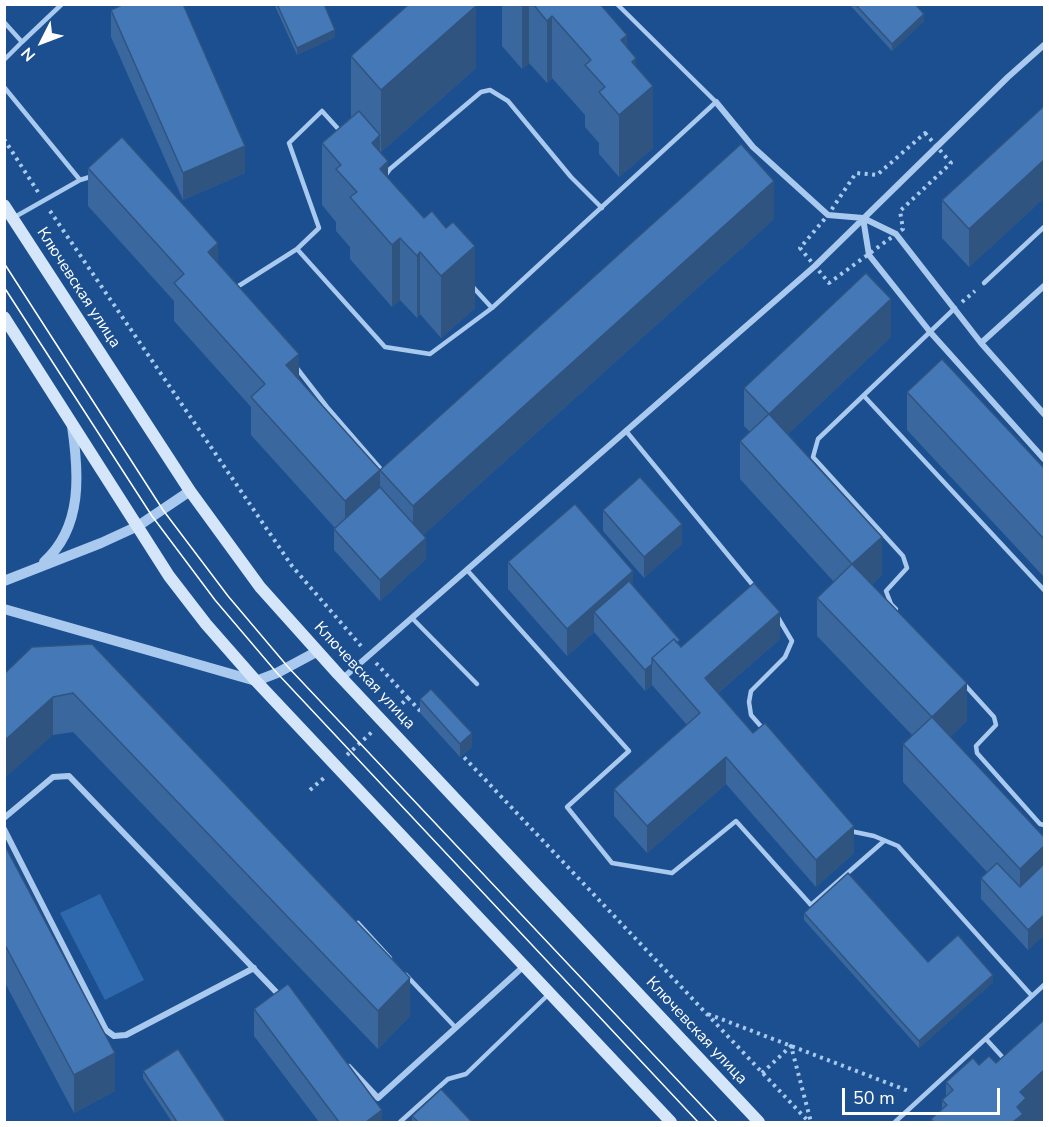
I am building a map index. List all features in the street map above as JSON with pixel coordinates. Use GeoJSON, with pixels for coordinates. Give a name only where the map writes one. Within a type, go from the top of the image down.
{"type":"FeatureCollection","features":[{"type":"Feature","properties":{"kind":"main road","name":"Ключевская улица"},"geometry":{"type":"LineString","coordinates":[[4,205],[190,491],[260,587],[383,722],[759,1122]]}},
{"type":"Feature","properties":{"kind":"main road"},"geometry":{"type":"LineString","coordinates":[[4,317],[169,576],[200,616],[256,681],[671,1122]]}},
{"type":"Feature","properties":{"kind":"street"},"geometry":{"type":"LineString","coordinates":[[343,678],[815,267],[1008,77],[1044,45]]}},
{"type":"Feature","properties":{"kind":"street"},"geometry":{"type":"LineString","coordinates":[[716,102],[753,147],[828,215],[863,218],[896,234],[981,343],[1044,414]]}},
{"type":"Feature","properties":{"kind":"street"},"geometry":{"type":"LineString","coordinates":[[863,218],[869,255],[932,333],[1044,459]]}},
{"type":"Feature","properties":{"kind":"street"},"geometry":{"type":"LineString","coordinates":[[981,343],[1044,286]]}},
{"type":"Feature","properties":{"kind":"street"},"geometry":{"type":"LineString","coordinates":[[37,568],[55,553],[65,534],[77,497],[78,463],[71,420]]}},
{"type":"Feature","properties":{"kind":"street"},"geometry":{"type":"LineString","coordinates":[[4,580],[138,526],[190,491]]}},
{"type":"Feature","properties":{"kind":"street"},"geometry":{"type":"LineString","coordinates":[[4,609],[256,681],[288,668],[318,651]]}},
{"type":"Feature","properties":{"kind":"street"},"geometry":{"type":"LineString","coordinates":[[4,818],[53,777],[69,776],[287,1003]]}},
{"type":"Feature","properties":{"kind":"street"},"geometry":{"type":"LineString","coordinates":[[4,829],[106,1030],[114,1036],[126,1035],[254,968]]}},
{"type":"Feature","properties":{"kind":"street"},"geometry":{"type":"LineString","coordinates":[[345,1063],[378,1098],[524,966]]}},
{"type":"Feature","properties":{"kind":"lane"},"geometry":{"type":"LineString","coordinates":[[4,60],[62,4]]}},
{"type":"Feature","properties":{"kind":"lane"},"geometry":{"type":"LineString","coordinates":[[297,249],[385,347],[430,354],[492,308],[716,102],[617,4]]}},
{"type":"Feature","properties":{"kind":"lane"},"geometry":{"type":"LineString","coordinates":[[4,22],[22,42]]}},
{"type":"Feature","properties":{"kind":"lane"},"geometry":{"type":"LineString","coordinates":[[4,87],[80,180]]}},
{"type":"Feature","properties":{"kind":"lane"},"geometry":{"type":"LineString","coordinates":[[383,178],[390,169],[481,92],[490,90],[508,101],[571,177],[602,208]]}},
{"type":"Feature","properties":{"kind":"lane"},"geometry":{"type":"LineString","coordinates":[[237,287],[297,249],[319,228],[289,143],[322,111],[345,136]]}},
{"type":"Feature","properties":{"kind":"lane"},"geometry":{"type":"LineString","coordinates":[[745,155],[753,147]]}},
{"type":"Feature","properties":{"kind":"lane"},"geometry":{"type":"LineString","coordinates":[[375,170],[383,178],[385,185]]}},
{"type":"Feature","properties":{"kind":"lane"},"geometry":{"type":"LineString","coordinates":[[13,218],[80,180],[102,173]]}},
{"type":"Feature","properties":{"kind":"lane"},"geometry":{"type":"LineString","coordinates":[[984,283],[1044,227]]}},
{"type":"Feature","properties":{"kind":"lane"},"geometry":{"type":"LineString","coordinates":[[230,278],[244,296]]}},
{"type":"Feature","properties":{"kind":"lane"},"geometry":{"type":"LineString","coordinates":[[470,283],[492,308]]}},
{"type":"Feature","properties":{"kind":"lane"},"geometry":{"type":"LineString","coordinates":[[899,613],[891,604],[886,591],[907,568],[903,556],[813,457],[818,439],[932,333],[955,308]]}},
{"type":"Feature","properties":{"kind":"lane"},"geometry":{"type":"LineString","coordinates":[[292,361],[327,407],[389,479]]}},
{"type":"Feature","properties":{"kind":"lane"},"geometry":{"type":"LineString","coordinates":[[864,396],[1044,590]]}},
{"type":"Feature","properties":{"kind":"lane"},"geometry":{"type":"LineString","coordinates":[[626,431],[758,592]]}},
{"type":"Feature","properties":{"kind":"lane"},"geometry":{"type":"LineString","coordinates":[[467,570],[629,751],[567,807],[612,863],[672,873],[736,821],[811,904],[884,840]]}},
{"type":"Feature","properties":{"kind":"lane"},"geometry":{"type":"LineString","coordinates":[[766,733],[751,715],[751,691],[785,657],[792,641],[773,609]]}},
{"type":"Feature","properties":{"kind":"lane"},"geometry":{"type":"LineString","coordinates":[[412,618],[477,684]]}},
{"type":"Feature","properties":{"kind":"lane"},"geometry":{"type":"LineString","coordinates":[[963,682],[994,717],[996,725],[976,746],[977,753],[1040,824],[1044,825]]}},
{"type":"Feature","properties":{"kind":"lane"},"geometry":{"type":"LineString","coordinates":[[843,822],[851,831],[874,836],[898,846],[1032,996]]}},
{"type":"Feature","properties":{"kind":"lane"},"geometry":{"type":"LineString","coordinates":[[358,923],[391,958]]}},
{"type":"Feature","properties":{"kind":"lane"},"geometry":{"type":"LineString","coordinates":[[399,967],[456,1028]]}},
{"type":"Feature","properties":{"kind":"lane"},"geometry":{"type":"LineString","coordinates":[[895,1122],[1044,985]]}},
{"type":"Feature","properties":{"kind":"lane"},"geometry":{"type":"LineString","coordinates":[[400,1122],[448,1079],[466,1074],[549,993]]}},
{"type":"Feature","properties":{"kind":"lane"},"geometry":{"type":"LineString","coordinates":[[986,1039],[1008,1064]]}},
{"type":"Feature","properties":{"kind":"path"},"geometry":{"type":"LineString","coordinates":[[4,139],[292,566],[424,715]]}},
{"type":"Feature","properties":{"kind":"path"},"geometry":{"type":"LineString","coordinates":[[955,308],[984,283]]}},
{"type":"Feature","properties":{"kind":"path"},"geometry":{"type":"LineString","coordinates":[[310,790],[408,698]]}},
{"type":"Feature","properties":{"kind":"path"},"geometry":{"type":"LineString","coordinates":[[456,749],[810,1122]]}},
{"type":"Feature","properties":{"kind":"path"},"geometry":{"type":"LineString","coordinates":[[705,1013],[923,1096]]}},
{"type":"Feature","properties":{"kind":"path"},"geometry":{"type":"LineString","coordinates":[[762,1073],[791,1046]]}},
{"type":"Feature","properties":{"kind":"path"},"geometry":{"type":"LineString","coordinates":[[791,1046],[810,1122]]}},
{"type":"Feature","properties":{"kind":"shaded area"},"geometry":{"type":"Polygon","coordinates":[[[100,894],[144,980],[105,1000],[60,913],[100,894]]]}},
{"type":"Feature","properties":{"kind":"building"},"geometry":{"type":"Polygon","coordinates":[[[124,4],[183,4],[245,146],[183,173],[111,10],[124,4]]]}},
{"type":"Feature","properties":{"kind":"building"},"geometry":{"type":"Polygon","coordinates":[[[277,4],[324,4],[335,30],[297,48],[277,4]]]}},
{"type":"Feature","properties":{"kind":"building"},"geometry":{"type":"Polygon","coordinates":[[[409,4],[475,4],[476,6],[381,90],[351,56],[409,4]]]}},
{"type":"Feature","properties":{"kind":"building"},"geometry":{"type":"Polygon","coordinates":[[[533,4],[600,4],[627,35],[621,40],[636,58],[632,62],[653,86],[619,115],[599,92],[605,87],[585,65],[591,60],[552,16],[547,21],[533,4]]]}},
{"type":"Feature","properties":{"kind":"building"},"geometry":{"type":"Polygon","coordinates":[[[855,4],[915,4],[924,14],[892,44],[855,4]]]}},
{"type":"Feature","properties":{"kind":"building"},"geometry":{"type":"Polygon","coordinates":[[[1044,106],[1044,160],[969,229],[942,200],[1044,106]]]}},
{"type":"Feature","properties":{"kind":"building"},"geometry":{"type":"Polygon","coordinates":[[[359,111],[380,135],[372,143],[388,161],[380,169],[424,218],[432,211],[446,228],[453,222],[475,246],[441,276],[420,252],[417,256],[400,238],[392,245],[350,197],[357,192],[336,169],[341,165],[322,143],[359,111]]]}},
{"type":"Feature","properties":{"kind":"building"},"geometry":{"type":"Polygon","coordinates":[[[122,137],[218,243],[208,252],[299,354],[286,365],[380,470],[345,501],[251,397],[265,384],[174,283],[184,274],[88,168],[122,137]]]}},
{"type":"Feature","properties":{"kind":"building"},"geometry":{"type":"Polygon","coordinates":[[[741,144],[774,181],[413,506],[380,470],[741,144]]]}},
{"type":"Feature","properties":{"kind":"building"},"geometry":{"type":"Polygon","coordinates":[[[866,273],[891,299],[769,414],[744,388],[866,273]]]}},
{"type":"Feature","properties":{"kind":"building"},"geometry":{"type":"Polygon","coordinates":[[[942,359],[1044,468],[1044,539],[907,392],[942,359]]]}},
{"type":"Feature","properties":{"kind":"building"},"geometry":{"type":"Polygon","coordinates":[[[769,414],[882,537],[852,564],[740,441],[769,414]]]}},
{"type":"Feature","properties":{"kind":"building"},"geometry":{"type":"Polygon","coordinates":[[[640,477],[682,524],[644,557],[603,510],[640,477]]]}},
{"type":"Feature","properties":{"kind":"building"},"geometry":{"type":"Polygon","coordinates":[[[380,487],[426,538],[380,580],[334,529],[380,487]]]}},
{"type":"Feature","properties":{"kind":"building"},"geometry":{"type":"Polygon","coordinates":[[[575,504],[633,571],[567,629],[508,562],[575,504]]]}},
{"type":"Feature","properties":{"kind":"building"},"geometry":{"type":"Polygon","coordinates":[[[852,564],[967,683],[932,717],[817,598],[852,564]]]}},
{"type":"Feature","properties":{"kind":"building"},"geometry":{"type":"Polygon","coordinates":[[[629,581],[680,640],[677,643],[674,639],[652,658],[652,664],[645,670],[594,612],[629,581]]]}},
{"type":"Feature","properties":{"kind":"building"},"geometry":{"type":"Polygon","coordinates":[[[754,583],[780,612],[705,678],[753,733],[765,723],[854,826],[816,860],[726,757],[647,826],[614,789],[700,713],[652,658],[674,639],[681,647],[754,583]]]}},
{"type":"Feature","properties":{"kind":"building"},"geometry":{"type":"Polygon","coordinates":[[[92,644],[410,978],[378,1011],[73,693],[53,697],[4,741],[4,674],[32,647],[92,644]]]}},
{"type":"Feature","properties":{"kind":"building"},"geometry":{"type":"Polygon","coordinates":[[[431,689],[472,733],[460,744],[420,699],[431,689]]]}},
{"type":"Feature","properties":{"kind":"building"},"geometry":{"type":"Polygon","coordinates":[[[932,717],[1044,837],[1044,846],[1020,869],[903,744],[932,717]]]}},
{"type":"Feature","properties":{"kind":"building"},"geometry":{"type":"Polygon","coordinates":[[[4,844],[115,1053],[74,1075],[4,943],[4,844]]]}},
{"type":"Feature","properties":{"kind":"building"},"geometry":{"type":"Polygon","coordinates":[[[997,863],[1020,887],[1044,864],[1044,915],[1028,930],[981,878],[997,863]]]}},
{"type":"Feature","properties":{"kind":"building"},"geometry":{"type":"Polygon","coordinates":[[[848,873],[928,962],[958,935],[993,975],[919,1041],[804,913],[848,873]]]}},
{"type":"Feature","properties":{"kind":"building"},"geometry":{"type":"Polygon","coordinates":[[[288,984],[382,1110],[366,1122],[339,1122],[254,1009],[288,984]]]}},
{"type":"Feature","properties":{"kind":"building"},"geometry":{"type":"Polygon","coordinates":[[[1044,1020],[1044,1070],[1020,1092],[1026,1098],[1017,1107],[1023,1114],[1013,1122],[934,1122],[931,1119],[947,1105],[942,1100],[953,1090],[946,1082],[973,1058],[979,1065],[989,1056],[996,1063],[1044,1020]]]}},
{"type":"Feature","properties":{"kind":"building"},"geometry":{"type":"Polygon","coordinates":[[[178,1049],[226,1122],[177,1122],[143,1071],[178,1049]]]}},
{"type":"Feature","properties":{"kind":"building"},"geometry":{"type":"Polygon","coordinates":[[[441,1089],[472,1122],[418,1122],[412,1116],[441,1089]]]}},
{"type":"Feature","properties":{"kind":"tram line"},"geometry":{"type":"LineString","coordinates":[[4,263],[163,510],[228,596],[288,667],[717,1122]]}},
{"type":"Feature","properties":{"kind":"tram line"},"geometry":{"type":"LineString","coordinates":[[4,287],[152,516],[215,600],[277,673],[698,1122]]}}]}
